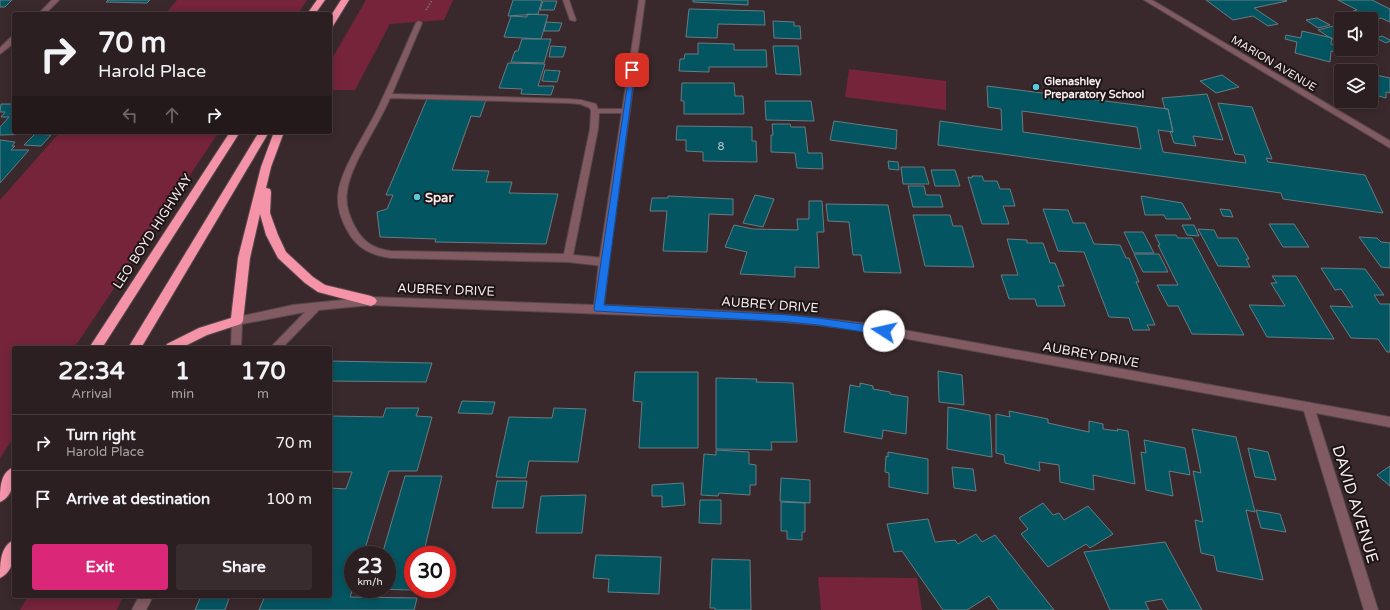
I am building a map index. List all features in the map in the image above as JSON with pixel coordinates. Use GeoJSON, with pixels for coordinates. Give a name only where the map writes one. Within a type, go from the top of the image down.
{"type":"FeatureCollection","features":[{"type":"Feature","properties":{"kind":"highway"},"geometry":{"type":"LineString","coordinates":[[312,12],[321,0]]}},
{"type":"Feature","properties":{"kind":"highway"},"geometry":{"type":"LineString","coordinates":[[332,21],[345,0]]}},
{"type":"Feature","properties":{"kind":"highway","name":"LEO BOYD HIGHWAY"},"geometry":{"type":"LineString","coordinates":[[96,346],[234,134]]}},
{"type":"Feature","properties":{"kind":"highway"},"geometry":{"type":"LineString","coordinates":[[135,346],[263,134]]}},
{"type":"Feature","properties":{"kind":"highway"},"geometry":{"type":"LineString","coordinates":[[174,346],[204,330],[237,320],[244,258],[266,166],[278,134]]}},
{"type":"Feature","properties":{"kind":"highway"},"geometry":{"type":"LineString","coordinates":[[266,166],[265,213],[272,235],[282,255],[309,280],[322,289],[371,301]]}},
{"type":"Feature","properties":{"kind":"highway"},"geometry":{"type":"LineString","coordinates":[[0,495],[12,476]]}},
{"type":"Feature","properties":{"kind":"highway"},"geometry":{"type":"LineString","coordinates":[[0,570],[12,550]]}},
{"type":"Feature","properties":{"kind":"street"},"geometry":{"type":"LineString","coordinates":[[43,12],[56,0]]}},
{"type":"Feature","properties":{"kind":"street"},"geometry":{"type":"LineString","coordinates":[[566,0],[573,20]]}},
{"type":"Feature","properties":{"kind":"street"},"geometry":{"type":"LineString","coordinates":[[598,309],[642,0]]}},
{"type":"Feature","properties":{"kind":"street","name":"MARION AVENUE"},"geometry":{"type":"LineString","coordinates":[[1147,0],[1390,145]]}},
{"type":"Feature","properties":{"kind":"street"},"geometry":{"type":"LineString","coordinates":[[419,23],[388,96],[343,187],[342,205],[354,237],[368,250],[388,254],[412,256],[568,258],[604,262]]}},
{"type":"Feature","properties":{"kind":"street"},"geometry":{"type":"LineString","coordinates":[[0,52],[12,41]]}},
{"type":"Feature","properties":{"kind":"street"},"geometry":{"type":"LineString","coordinates":[[388,96],[569,101],[581,102],[593,106],[595,111],[590,152],[585,170],[568,258]]}},
{"type":"Feature","properties":{"kind":"street"},"geometry":{"type":"LineString","coordinates":[[595,111],[626,112]]}},
{"type":"Feature","properties":{"kind":"street","name":"AUBREY DRIVE"},"geometry":{"type":"LineString","coordinates":[[237,320],[272,312],[371,301],[758,316],[818,321],[870,328],[1390,422]]}},
{"type":"Feature","properties":{"kind":"street"},"geometry":{"type":"LineString","coordinates":[[277,346],[317,306]]}},
{"type":"Feature","properties":{"kind":"street"},"geometry":{"type":"LineString","coordinates":[[236,346],[237,320]]}},
{"type":"Feature","properties":{"kind":"street","name":"DAVID AVENUE"},"geometry":{"type":"LineString","coordinates":[[1309,408],[1371,610]]}},
{"type":"Feature","properties":{"kind":"street"},"geometry":{"type":"LineString","coordinates":[[139,610],[145,598]]}},
{"type":"Feature","properties":{"kind":"shaded area"},"geometry":{"type":"Polygon","coordinates":[[[177,0],[307,0],[299,12],[167,12],[177,0]]]}},
{"type":"Feature","properties":{"kind":"shaded area"},"geometry":{"type":"Polygon","coordinates":[[[366,0],[453,0],[444,20],[390,24],[355,90],[332,90],[332,59],[366,0]]]}},
{"type":"Feature","properties":{"kind":"shaded area"},"geometry":{"type":"Polygon","coordinates":[[[849,69],[946,81],[946,110],[845,97],[849,69]]]}},
{"type":"Feature","properties":{"kind":"shaded area"},"geometry":{"type":"Polygon","coordinates":[[[58,134],[218,134],[75,346],[12,346],[12,440],[0,458],[0,200],[58,134]]]}},
{"type":"Feature","properties":{"kind":"shaded area"},"geometry":{"type":"Polygon","coordinates":[[[818,577],[917,578],[922,610],[821,610],[818,577]]]}},
{"type":"Feature","properties":{"kind":"shaded area"},"geometry":{"type":"Polygon","coordinates":[[[27,598],[122,598],[117,610],[20,610],[27,598]]]}},
{"type":"Feature","properties":{"kind":"building"},"geometry":{"type":"Polygon","coordinates":[[[0,0],[12,0],[5,7],[0,7],[0,0]]]}},
{"type":"Feature","properties":{"kind":"building"},"geometry":{"type":"Polygon","coordinates":[[[108,0],[150,0],[147,3],[106,2],[108,0]]]}},
{"type":"Feature","properties":{"kind":"building"},"geometry":{"type":"Polygon","coordinates":[[[513,0],[542,0],[538,14],[508,16],[513,0]]]}},
{"type":"Feature","properties":{"kind":"building"},"geometry":{"type":"Polygon","coordinates":[[[693,0],[748,0],[748,5],[693,2],[693,0]]]}},
{"type":"Feature","properties":{"kind":"building"},"geometry":{"type":"Polygon","coordinates":[[[1206,0],[1287,1],[1254,8],[1278,24],[1268,26],[1253,16],[1233,20],[1206,0]]]}},
{"type":"Feature","properties":{"kind":"building"},"geometry":{"type":"Polygon","coordinates":[[[1338,0],[1372,0],[1390,9],[1390,22],[1381,18],[1378,19],[1378,12],[1353,11],[1357,10],[1338,0]]]}},
{"type":"Feature","properties":{"kind":"building"},"geometry":{"type":"Polygon","coordinates":[[[543,1],[557,1],[554,10],[540,10],[543,1]]]}},
{"type":"Feature","properties":{"kind":"building"},"geometry":{"type":"Polygon","coordinates":[[[689,9],[764,11],[765,25],[718,24],[717,38],[686,37],[689,9]]]}},
{"type":"Feature","properties":{"kind":"building"},"geometry":{"type":"Polygon","coordinates":[[[527,14],[548,15],[541,39],[504,37],[511,16],[527,17],[527,14]]]}},
{"type":"Feature","properties":{"kind":"building"},"geometry":{"type":"Polygon","coordinates":[[[1317,18],[1330,25],[1318,28],[1306,20],[1317,18]]]}},
{"type":"Feature","properties":{"kind":"building"},"geometry":{"type":"Polygon","coordinates":[[[773,21],[794,22],[794,26],[800,26],[801,39],[774,38],[773,21]]]}},
{"type":"Feature","properties":{"kind":"building"},"geometry":{"type":"Polygon","coordinates":[[[546,22],[562,23],[559,31],[544,31],[546,22]]]}},
{"type":"Feature","properties":{"kind":"building"},"geometry":{"type":"Polygon","coordinates":[[[1334,26],[1334,39],[1332,39],[1318,30],[1334,26]]]}},
{"type":"Feature","properties":{"kind":"building"},"geometry":{"type":"Polygon","coordinates":[[[1302,31],[1332,38],[1331,44],[1334,45],[1334,52],[1331,51],[1330,62],[1295,53],[1297,42],[1285,39],[1286,35],[1301,38],[1302,31]]]}},
{"type":"Feature","properties":{"kind":"building"},"geometry":{"type":"Polygon","coordinates":[[[1382,36],[1390,41],[1386,43],[1378,39],[1378,37],[1382,36]]]}},
{"type":"Feature","properties":{"kind":"building"},"geometry":{"type":"Polygon","coordinates":[[[522,39],[551,39],[544,63],[511,62],[515,51],[518,51],[522,39]]]}},
{"type":"Feature","properties":{"kind":"building"},"geometry":{"type":"Polygon","coordinates":[[[698,43],[734,44],[734,50],[766,50],[767,67],[709,67],[709,72],[679,71],[680,59],[684,59],[685,54],[698,54],[698,43]]]}},
{"type":"Feature","properties":{"kind":"building"},"geometry":{"type":"Polygon","coordinates":[[[551,46],[566,47],[563,57],[549,57],[551,46]]]}},
{"type":"Feature","properties":{"kind":"building"},"geometry":{"type":"Polygon","coordinates":[[[773,46],[798,46],[801,75],[776,74],[773,46]]]}},
{"type":"Feature","properties":{"kind":"building"},"geometry":{"type":"Polygon","coordinates":[[[508,63],[545,64],[538,86],[554,86],[551,95],[521,94],[522,89],[499,88],[508,63]]]}},
{"type":"Feature","properties":{"kind":"building"},"geometry":{"type":"Polygon","coordinates":[[[545,70],[560,71],[557,82],[542,81],[545,70]]]}},
{"type":"Feature","properties":{"kind":"building"},"geometry":{"type":"Polygon","coordinates":[[[1222,75],[1239,87],[1216,93],[1200,81],[1222,75]]]}},
{"type":"Feature","properties":{"kind":"building"},"geometry":{"type":"Polygon","coordinates":[[[1378,75],[1390,78],[1390,93],[1386,92],[1386,98],[1378,96],[1378,75]]]}},
{"type":"Feature","properties":{"kind":"building"},"geometry":{"type":"Polygon","coordinates":[[[682,83],[734,83],[735,96],[743,96],[744,114],[684,114],[684,101],[681,101],[682,83]]]}},
{"type":"Feature","properties":{"kind":"building"},"geometry":{"type":"Polygon","coordinates":[[[987,86],[1168,109],[1173,132],[1158,130],[1163,152],[1246,163],[1244,155],[1235,154],[1218,103],[1252,107],[1272,159],[1266,158],[1268,162],[1365,175],[1383,213],[1283,199],[1281,193],[938,145],[940,121],[1002,130],[1001,109],[988,107],[987,86]],[[1022,111],[1023,132],[1141,149],[1137,127],[1022,111]]]}},
{"type":"Feature","properties":{"kind":"building"},"geometry":{"type":"Polygon","coordinates":[[[1207,94],[1223,140],[1193,136],[1196,146],[1174,143],[1170,131],[1173,132],[1168,109],[1165,109],[1162,98],[1207,94]]]}},
{"type":"Feature","properties":{"kind":"building"},"geometry":{"type":"Polygon","coordinates":[[[427,99],[486,100],[480,117],[471,116],[452,170],[489,171],[486,182],[512,182],[509,193],[558,194],[546,244],[435,242],[436,239],[380,237],[377,212],[387,209],[393,195],[386,195],[427,99]]]}},
{"type":"Feature","properties":{"kind":"building"},"geometry":{"type":"Polygon","coordinates":[[[765,101],[811,101],[814,121],[766,120],[765,101]]]}},
{"type":"Feature","properties":{"kind":"building"},"geometry":{"type":"Polygon","coordinates":[[[1,104],[12,104],[12,134],[35,134],[0,135],[0,127],[9,117],[1,117],[5,112],[0,112],[1,104]]]}},
{"type":"Feature","properties":{"kind":"building"},"geometry":{"type":"Polygon","coordinates":[[[834,121],[897,130],[896,149],[830,140],[834,121]]]}},
{"type":"Feature","properties":{"kind":"building"},"geometry":{"type":"Polygon","coordinates":[[[772,124],[790,124],[791,127],[805,127],[808,153],[822,153],[823,169],[797,168],[795,153],[771,152],[771,135],[773,135],[772,124]]]}},
{"type":"Feature","properties":{"kind":"building"},"geometry":{"type":"Polygon","coordinates":[[[677,126],[752,127],[752,141],[756,141],[757,162],[703,161],[703,152],[686,151],[686,140],[676,140],[677,126]]]}},
{"type":"Feature","properties":{"kind":"building"},"geometry":{"type":"Polygon","coordinates":[[[35,134],[51,135],[41,146],[24,145],[35,134]]]}},
{"type":"Feature","properties":{"kind":"building"},"geometry":{"type":"Polygon","coordinates":[[[0,140],[15,142],[12,146],[15,146],[11,150],[29,150],[0,183],[0,140]]]}},
{"type":"Feature","properties":{"kind":"building"},"geometry":{"type":"Polygon","coordinates":[[[888,161],[898,162],[899,170],[889,169],[888,161]]]}},
{"type":"Feature","properties":{"kind":"building"},"geometry":{"type":"Polygon","coordinates":[[[901,167],[924,167],[929,184],[903,184],[901,167]]]}},
{"type":"Feature","properties":{"kind":"building"},"geometry":{"type":"Polygon","coordinates":[[[931,170],[955,170],[960,186],[935,186],[931,170]]]}},
{"type":"Feature","properties":{"kind":"building"},"geometry":{"type":"Polygon","coordinates":[[[972,176],[982,176],[984,181],[997,181],[1000,189],[1010,189],[1015,206],[1003,206],[1009,224],[982,224],[968,177],[972,178],[972,176]]]}},
{"type":"Feature","properties":{"kind":"building"},"geometry":{"type":"Polygon","coordinates":[[[908,186],[924,186],[926,195],[940,195],[943,207],[913,207],[908,186]]]}},
{"type":"Feature","properties":{"kind":"building"},"geometry":{"type":"Polygon","coordinates":[[[755,195],[774,199],[763,227],[743,223],[755,195]]]}},
{"type":"Feature","properties":{"kind":"building"},"geometry":{"type":"Polygon","coordinates":[[[668,196],[733,199],[733,215],[709,214],[707,252],[663,251],[667,211],[650,211],[652,198],[668,198],[668,196]]]}},
{"type":"Feature","properties":{"kind":"building"},"geometry":{"type":"Polygon","coordinates":[[[1141,196],[1182,203],[1191,219],[1166,219],[1164,215],[1145,215],[1141,196]]]}},
{"type":"Feature","properties":{"kind":"building"},"geometry":{"type":"Polygon","coordinates":[[[809,201],[822,201],[824,232],[817,232],[819,268],[795,267],[795,277],[740,274],[747,252],[725,247],[734,225],[753,229],[798,230],[797,219],[809,219],[809,201]]]}},
{"type":"Feature","properties":{"kind":"building"},"geometry":{"type":"Polygon","coordinates":[[[826,204],[888,205],[901,273],[864,272],[861,255],[853,255],[849,222],[828,221],[826,204]]]}},
{"type":"Feature","properties":{"kind":"building"},"geometry":{"type":"Polygon","coordinates":[[[1043,209],[1068,210],[1073,223],[1085,223],[1094,244],[1120,245],[1126,258],[1129,258],[1139,282],[1136,282],[1155,325],[1147,325],[1150,330],[1133,330],[1129,318],[1109,317],[1084,252],[1058,251],[1043,209]]]}},
{"type":"Feature","properties":{"kind":"building"},"geometry":{"type":"Polygon","coordinates":[[[1220,209],[1230,210],[1233,217],[1223,216],[1220,209]]]}},
{"type":"Feature","properties":{"kind":"building"},"geometry":{"type":"Polygon","coordinates":[[[913,215],[950,215],[953,226],[962,226],[974,267],[925,266],[913,215]]]}},
{"type":"Feature","properties":{"kind":"building"},"geometry":{"type":"Polygon","coordinates":[[[1269,224],[1294,224],[1309,247],[1283,247],[1269,224]]]}},
{"type":"Feature","properties":{"kind":"building"},"geometry":{"type":"Polygon","coordinates":[[[1182,225],[1194,225],[1199,236],[1187,235],[1182,225]]]}},
{"type":"Feature","properties":{"kind":"building"},"geometry":{"type":"Polygon","coordinates":[[[1198,229],[1214,230],[1218,238],[1237,238],[1249,259],[1246,259],[1250,267],[1218,266],[1198,229]]]}},
{"type":"Feature","properties":{"kind":"building"},"geometry":{"type":"Polygon","coordinates":[[[1124,232],[1143,232],[1154,253],[1134,253],[1124,232]]]}},
{"type":"Feature","properties":{"kind":"building"},"geometry":{"type":"Polygon","coordinates":[[[1155,235],[1176,235],[1178,238],[1192,238],[1244,335],[1192,334],[1178,306],[1168,306],[1157,285],[1178,285],[1158,245],[1160,245],[1155,235]]]}},
{"type":"Feature","properties":{"kind":"building"},"geometry":{"type":"Polygon","coordinates":[[[1359,237],[1377,238],[1381,242],[1390,243],[1390,268],[1381,267],[1359,237]]]}},
{"type":"Feature","properties":{"kind":"building"},"geometry":{"type":"Polygon","coordinates":[[[1007,239],[1027,240],[1027,243],[1043,243],[1050,263],[1055,263],[1064,286],[1058,286],[1065,306],[1037,306],[1035,299],[1009,299],[1001,275],[1018,275],[1007,239]]]}},
{"type":"Feature","properties":{"kind":"building"},"geometry":{"type":"Polygon","coordinates":[[[1134,254],[1159,254],[1168,272],[1143,272],[1134,254]]]}},
{"type":"Feature","properties":{"kind":"building"},"geometry":{"type":"Polygon","coordinates":[[[1321,268],[1365,269],[1384,295],[1374,295],[1380,304],[1390,304],[1390,352],[1387,352],[1378,339],[1351,338],[1330,306],[1353,307],[1341,289],[1335,290],[1321,268]]]}},
{"type":"Feature","properties":{"kind":"building"},"geometry":{"type":"Polygon","coordinates":[[[1272,276],[1296,276],[1334,339],[1267,337],[1249,305],[1285,306],[1271,283],[1277,283],[1272,276]]]}},
{"type":"Feature","properties":{"kind":"building"},"geometry":{"type":"Polygon","coordinates":[[[332,361],[432,363],[426,382],[332,381],[332,361]]]}},
{"type":"Feature","properties":{"kind":"building"},"geometry":{"type":"Polygon","coordinates":[[[938,371],[962,375],[964,405],[939,402],[938,371]]]}},
{"type":"Feature","properties":{"kind":"building"},"geometry":{"type":"Polygon","coordinates":[[[635,372],[698,372],[698,448],[639,448],[642,402],[633,401],[635,372]]]}},
{"type":"Feature","properties":{"kind":"building"},"geometry":{"type":"Polygon","coordinates":[[[716,378],[757,379],[756,382],[793,383],[797,442],[771,442],[772,450],[716,449],[716,378]]]}},
{"type":"Feature","properties":{"kind":"building"},"geometry":{"type":"Polygon","coordinates":[[[860,383],[873,386],[873,389],[890,392],[890,394],[908,397],[906,434],[883,430],[882,439],[844,432],[850,385],[860,387],[860,383]]]}},
{"type":"Feature","properties":{"kind":"building"},"geometry":{"type":"Polygon","coordinates":[[[462,401],[495,402],[492,414],[458,413],[462,401]]]}},
{"type":"Feature","properties":{"kind":"building"},"geometry":{"type":"Polygon","coordinates":[[[948,407],[990,415],[992,457],[947,449],[948,407]]]}},
{"type":"Feature","properties":{"kind":"building"},"geometry":{"type":"Polygon","coordinates":[[[386,408],[419,408],[416,416],[432,417],[417,471],[389,471],[366,546],[344,546],[344,598],[417,598],[414,610],[259,610],[264,598],[332,598],[332,488],[346,489],[352,472],[332,472],[332,416],[383,417],[386,408]]]}},
{"type":"Feature","properties":{"kind":"building"},"geometry":{"type":"Polygon","coordinates":[[[554,408],[586,409],[578,462],[529,461],[526,478],[496,477],[509,417],[552,418],[554,408]]]}},
{"type":"Feature","properties":{"kind":"building"},"geometry":{"type":"Polygon","coordinates":[[[1009,411],[1048,419],[1048,423],[1089,432],[1089,421],[1103,424],[1103,429],[1128,431],[1135,484],[1093,475],[1094,490],[1060,482],[1059,465],[1039,462],[1040,471],[1005,463],[1004,455],[996,453],[996,414],[1010,417],[1009,411]]]}},
{"type":"Feature","properties":{"kind":"building"},"geometry":{"type":"Polygon","coordinates":[[[1192,429],[1236,437],[1255,512],[1246,510],[1263,580],[1217,571],[1214,556],[1201,553],[1195,520],[1203,522],[1193,471],[1201,473],[1192,429]]]}},
{"type":"Feature","properties":{"kind":"building"},"geometry":{"type":"Polygon","coordinates":[[[1144,440],[1185,448],[1190,475],[1169,471],[1173,496],[1146,490],[1141,452],[1146,453],[1144,440]]]}},
{"type":"Feature","properties":{"kind":"building"},"geometry":{"type":"Polygon","coordinates":[[[1248,448],[1268,452],[1276,480],[1255,477],[1248,448]]]}},
{"type":"Feature","properties":{"kind":"building"},"geometry":{"type":"Polygon","coordinates":[[[716,450],[749,452],[749,464],[756,465],[756,485],[750,485],[750,495],[719,493],[718,496],[701,495],[704,454],[716,455],[716,450]]]}},
{"type":"Feature","properties":{"kind":"building"},"geometry":{"type":"Polygon","coordinates":[[[888,452],[928,459],[928,494],[889,487],[889,473],[885,472],[886,456],[888,457],[888,452]]]}},
{"type":"Feature","properties":{"kind":"building"},"geometry":{"type":"Polygon","coordinates":[[[1390,466],[1390,486],[1377,475],[1390,466]]]}},
{"type":"Feature","properties":{"kind":"building"},"geometry":{"type":"Polygon","coordinates":[[[952,467],[973,469],[976,491],[954,488],[952,467]]]}},
{"type":"Feature","properties":{"kind":"building"},"geometry":{"type":"Polygon","coordinates":[[[405,476],[442,476],[425,546],[404,546],[404,590],[396,590],[396,546],[385,546],[405,476]]]}},
{"type":"Feature","properties":{"kind":"building"},"geometry":{"type":"Polygon","coordinates":[[[781,478],[810,480],[810,503],[780,501],[781,478]]]}},
{"type":"Feature","properties":{"kind":"building"},"geometry":{"type":"Polygon","coordinates":[[[497,481],[527,481],[523,508],[492,508],[497,481]]]}},
{"type":"Feature","properties":{"kind":"building"},"geometry":{"type":"Polygon","coordinates":[[[683,483],[685,505],[662,507],[662,496],[652,496],[652,485],[683,483]]]}},
{"type":"Feature","properties":{"kind":"building"},"geometry":{"type":"Polygon","coordinates":[[[586,495],[582,533],[536,533],[541,496],[586,495]]]}},
{"type":"Feature","properties":{"kind":"building"},"geometry":{"type":"Polygon","coordinates":[[[700,500],[721,500],[721,524],[699,523],[700,500]]]}},
{"type":"Feature","properties":{"kind":"building"},"geometry":{"type":"Polygon","coordinates":[[[781,502],[805,503],[805,532],[802,532],[802,540],[787,539],[787,531],[781,531],[781,502]]]}},
{"type":"Feature","properties":{"kind":"building"},"geometry":{"type":"Polygon","coordinates":[[[1043,503],[1053,515],[1059,513],[1064,520],[1088,506],[1113,534],[1090,548],[1086,544],[1048,567],[1021,534],[1028,529],[1019,518],[1043,503]]]}},
{"type":"Feature","properties":{"kind":"building"},"geometry":{"type":"Polygon","coordinates":[[[1256,510],[1280,514],[1286,532],[1261,528],[1256,510]]]}},
{"type":"Feature","properties":{"kind":"building"},"geometry":{"type":"Polygon","coordinates":[[[928,519],[935,542],[955,540],[958,544],[976,534],[982,542],[995,535],[1054,610],[999,610],[989,596],[967,610],[943,610],[902,551],[894,552],[887,524],[928,519]]]}},
{"type":"Feature","properties":{"kind":"building"},"geometry":{"type":"Polygon","coordinates":[[[1165,542],[1202,610],[1168,610],[1162,599],[1145,602],[1149,610],[1110,610],[1084,552],[1165,542]]]}},
{"type":"Feature","properties":{"kind":"building"},"geometry":{"type":"Polygon","coordinates":[[[596,555],[661,557],[659,594],[608,592],[609,579],[593,578],[596,555]]]}},
{"type":"Feature","properties":{"kind":"building"},"geometry":{"type":"Polygon","coordinates":[[[712,559],[750,560],[751,610],[715,610],[715,608],[710,608],[712,559]]]}},
{"type":"Feature","properties":{"kind":"building"},"geometry":{"type":"Polygon","coordinates":[[[200,598],[229,598],[225,610],[195,610],[200,598]]]}},
{"type":"Feature","properties":{"kind":"place","name":"Glenashley Preparatory School"},"geometry":{"type":"Point","coordinates":[1036,87]}},
{"type":"Feature","properties":{"kind":"place","name":"Spar"},"geometry":{"type":"Point","coordinates":[417,197]}},
{"type":"Feature","properties":{"kind":"route"},"geometry":{"type":"LineString","coordinates":[[632,70],[598,309],[758,316],[818,321],[884,331]]}}]}
